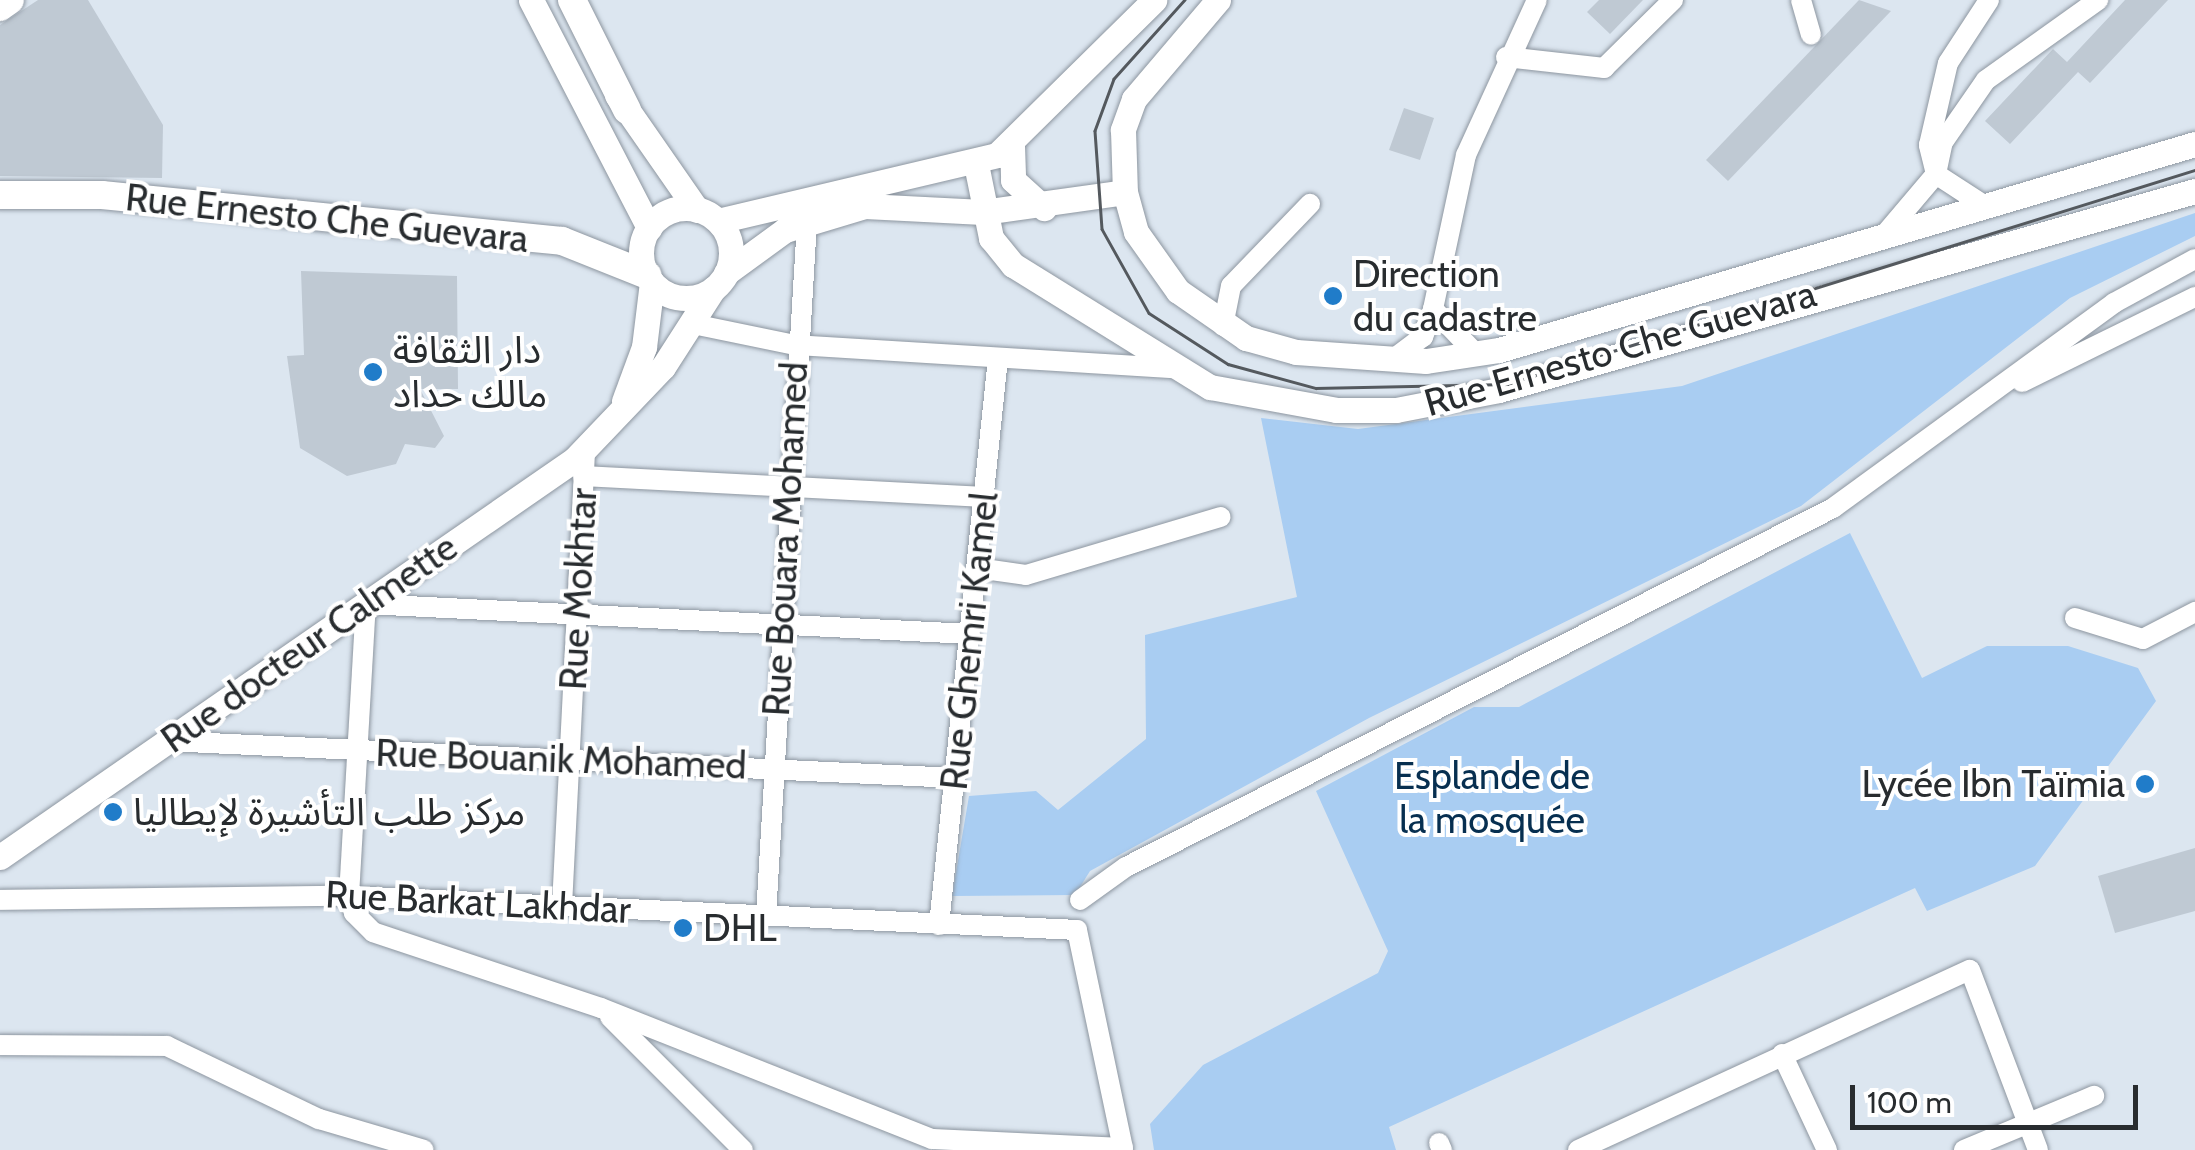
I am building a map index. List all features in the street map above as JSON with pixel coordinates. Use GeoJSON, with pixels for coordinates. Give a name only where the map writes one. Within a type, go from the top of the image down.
{"type":"FeatureCollection","features":[{"type":"Feature","properties":{"kind":"highway"},"geometry":{"type":"LineString","coordinates":[[0,7],[10,0]]}},
{"type":"Feature","properties":{"kind":"highway"},"geometry":{"type":"LineString","coordinates":[[572,0],[627,110]]}},
{"type":"Feature","properties":{"kind":"highway","name":"Rue Ernesto Che Guevara"},"geometry":{"type":"LineString","coordinates":[[0,194],[102,196],[562,241],[650,278]]}},
{"type":"Feature","properties":{"kind":"main road"},"geometry":{"type":"LineString","coordinates":[[532,0],[649,228],[650,278],[688,298],[807,222],[902,204],[982,212],[1044,208],[1126,192]]}},
{"type":"Feature","properties":{"kind":"main road"},"geometry":{"type":"LineString","coordinates":[[557,0],[627,110],[731,248],[720,281]]}},
{"type":"Feature","properties":{"kind":"main road"},"geometry":{"type":"LineString","coordinates":[[649,228],[676,209],[708,216],[976,164],[1012,146],[1154,0]]}},
{"type":"Feature","properties":{"kind":"main road","name":"Rue Ernesto Che Guevara"},"geometry":{"type":"LineString","coordinates":[[1218,0],[1134,98],[1122,154],[1126,192],[1151,258],[1223,326],[1296,352],[1390,361],[1476,356],[2195,144]]}},
{"type":"Feature","properties":{"kind":"main road"},"geometry":{"type":"LineString","coordinates":[[1012,146],[1012,180],[1044,208]]}},
{"type":"Feature","properties":{"kind":"main road","name":"Rue Ernesto Che Guevara"},"geometry":{"type":"LineString","coordinates":[[976,164],[982,212],[1013,265],[1112,319],[1172,368],[1276,404],[1396,410],[1468,398],[2195,191]]}},
{"type":"Feature","properties":{"kind":"main road","name":"Rue docteur Calmette"},"geometry":{"type":"LineString","coordinates":[[615,424],[644,347],[650,278]]}},
{"type":"Feature","properties":{"kind":"main road","name":"Rue docteur Calmette"},"geometry":{"type":"LineString","coordinates":[[0,856],[366,604],[584,464],[693,324],[720,281]]}},
{"type":"Feature","properties":{"kind":"street"},"geometry":{"type":"LineString","coordinates":[[1390,361],[1423,337],[1433,309],[1448,211],[1506,57],[1538,0]]}},
{"type":"Feature","properties":{"kind":"street"},"geometry":{"type":"LineString","coordinates":[[1506,57],[1604,68],[1673,0]]}},
{"type":"Feature","properties":{"kind":"street"},"geometry":{"type":"LineString","coordinates":[[1801,0],[1811,35]]}},
{"type":"Feature","properties":{"kind":"street"},"geometry":{"type":"LineString","coordinates":[[1936,174],[1934,104],[1963,27],[1989,0]]}},
{"type":"Feature","properties":{"kind":"street"},"geometry":{"type":"LineString","coordinates":[[1879,239],[1936,174],[1944,142],[1986,80],[2098,0]]}},
{"type":"Feature","properties":{"kind":"street"},"geometry":{"type":"LineString","coordinates":[[1936,174],[1986,206]]}},
{"type":"Feature","properties":{"kind":"street"},"geometry":{"type":"LineString","coordinates":[[1223,326],[1231,286],[1310,204]]}},
{"type":"Feature","properties":{"kind":"street","name":"Rue Bouara Mohamed"},"geometry":{"type":"LineString","coordinates":[[766,916],[795,344],[807,222]]}},
{"type":"Feature","properties":{"kind":"street"},"geometry":{"type":"LineString","coordinates":[[1080,900],[1126,867],[1833,508],[2114,303],[2195,258]]}},
{"type":"Feature","properties":{"kind":"street"},"geometry":{"type":"LineString","coordinates":[[1979,402],[2195,297]]}},
{"type":"Feature","properties":{"kind":"street"},"geometry":{"type":"LineString","coordinates":[[1433,309],[1476,356]]}},
{"type":"Feature","properties":{"kind":"street"},"geometry":{"type":"LineString","coordinates":[[693,324],[795,344],[1172,368]]}},
{"type":"Feature","properties":{"kind":"street","name":"Rue Ghemri Kamel"},"geometry":{"type":"LineString","coordinates":[[940,925],[998,358]]}},
{"type":"Feature","properties":{"kind":"street"},"geometry":{"type":"LineString","coordinates":[[584,464],[788,487],[984,497]]}},
{"type":"Feature","properties":{"kind":"street","name":"Rue Mokhtar"},"geometry":{"type":"LineString","coordinates":[[562,906],[584,464]]}},
{"type":"Feature","properties":{"kind":"street"},"geometry":{"type":"LineString","coordinates":[[976,568],[1026,574],[1221,517]]}},
{"type":"Feature","properties":{"kind":"street"},"geometry":{"type":"LineString","coordinates":[[744,1150],[600,1008],[373,932],[349,896],[366,604],[781,629],[970,634]]}},
{"type":"Feature","properties":{"kind":"street"},"geometry":{"type":"LineString","coordinates":[[2074,618],[2144,638],[2195,612]]}},
{"type":"Feature","properties":{"kind":"street","name":"Rue Bouanik Mohamed"},"geometry":{"type":"LineString","coordinates":[[166,742],[954,778]]}},
{"type":"Feature","properties":{"kind":"street","name":"Rue Barkat Lakhdar"},"geometry":{"type":"LineString","coordinates":[[0,900],[349,896],[1077,930],[1123,1148],[932,1139],[600,1008]]}},
{"type":"Feature","properties":{"kind":"street"},"geometry":{"type":"LineString","coordinates":[[1578,1150],[1970,970],[2038,1150]]}},
{"type":"Feature","properties":{"kind":"street"},"geometry":{"type":"LineString","coordinates":[[0,1045],[167,1046],[319,1119],[424,1150]]}},
{"type":"Feature","properties":{"kind":"street"},"geometry":{"type":"LineString","coordinates":[[1782,1054],[1827,1150]]}},
{"type":"Feature","properties":{"kind":"street"},"geometry":{"type":"LineString","coordinates":[[1964,1150],[2094,1096]]}},
{"type":"Feature","properties":{"kind":"green space"},"geometry":{"type":"Polygon","coordinates":[[[2195,213],[2195,236],[2070,298],[1801,506],[1369,718],[1090,871],[1075,895],[952,896],[969,796],[1036,791],[1058,810],[1146,739],[1145,635],[1297,597],[1261,418],[1358,429],[1682,386],[2195,213]]]}},
{"type":"Feature","properties":{"kind":"green space","name":"Esplande de la mosquée"},"geometry":{"type":"Polygon","coordinates":[[[1850,533],[1922,678],[1987,646],[2068,646],[2138,668],[2156,701],[2035,866],[1927,911],[1915,888],[1389,1127],[1396,1150],[1154,1150],[1150,1124],[1203,1065],[1378,973],[1388,951],[1316,791],[1474,707],[1519,707],[1850,533]]]}},
{"type":"Feature","properties":{"kind":"building"},"geometry":{"type":"Polygon","coordinates":[[[38,0],[88,0],[163,125],[162,178],[0,176],[0,25],[38,0]]]}},
{"type":"Feature","properties":{"kind":"building"},"geometry":{"type":"Polygon","coordinates":[[[1599,0],[1643,0],[1610,34],[1587,12],[1599,0]]]}},
{"type":"Feature","properties":{"kind":"building"},"geometry":{"type":"Polygon","coordinates":[[[1859,0],[1891,11],[1728,181],[1706,160],[1859,0]]]}},
{"type":"Feature","properties":{"kind":"building"},"geometry":{"type":"Polygon","coordinates":[[[2125,0],[2168,0],[2090,83],[2078,72],[2010,144],[1985,121],[2053,49],[2067,62],[2125,0]]]}},
{"type":"Feature","properties":{"kind":"building"},"geometry":{"type":"Polygon","coordinates":[[[1404,108],[1434,118],[1420,160],[1389,150],[1404,108]]]}},
{"type":"Feature","properties":{"kind":"building","name":"دار الثقافة مالك حداد"},"geometry":{"type":"Polygon","coordinates":[[[301,271],[457,276],[458,389],[420,389],[444,436],[435,448],[405,444],[396,464],[347,476],[300,448],[287,356],[304,355],[301,271]]]}},
{"type":"Feature","properties":{"kind":"building"},"geometry":{"type":"Polygon","coordinates":[[[2195,848],[2195,911],[2115,933],[2098,876],[2195,848]]]}},
{"type":"Feature","properties":{"kind":"tram line"},"geometry":{"type":"LineString","coordinates":[[1185,0],[1114,79],[1095,131],[1102,229],[1149,313],[1228,364],[1316,388],[1507,384],[2195,170]]}},
{"type":"Feature","properties":{"kind":"place","name":"Direction du cadastre"},"geometry":{"type":"Point","coordinates":[1333,296]}},
{"type":"Feature","properties":{"kind":"place","name":"دار الثقافة مالك حداد"},"geometry":{"type":"Point","coordinates":[373,372]}},
{"type":"Feature","properties":{"kind":"place","name":"Lycée Ibn Taïmia"},"geometry":{"type":"Point","coordinates":[2145,784]}},
{"type":"Feature","properties":{"kind":"place","name":"مركز طلب التأشيرة لإيطاليا"},"geometry":{"type":"Point","coordinates":[113,812]}},
{"type":"Feature","properties":{"kind":"place","name":"DHL"},"geometry":{"type":"Point","coordinates":[683,928]}}]}
